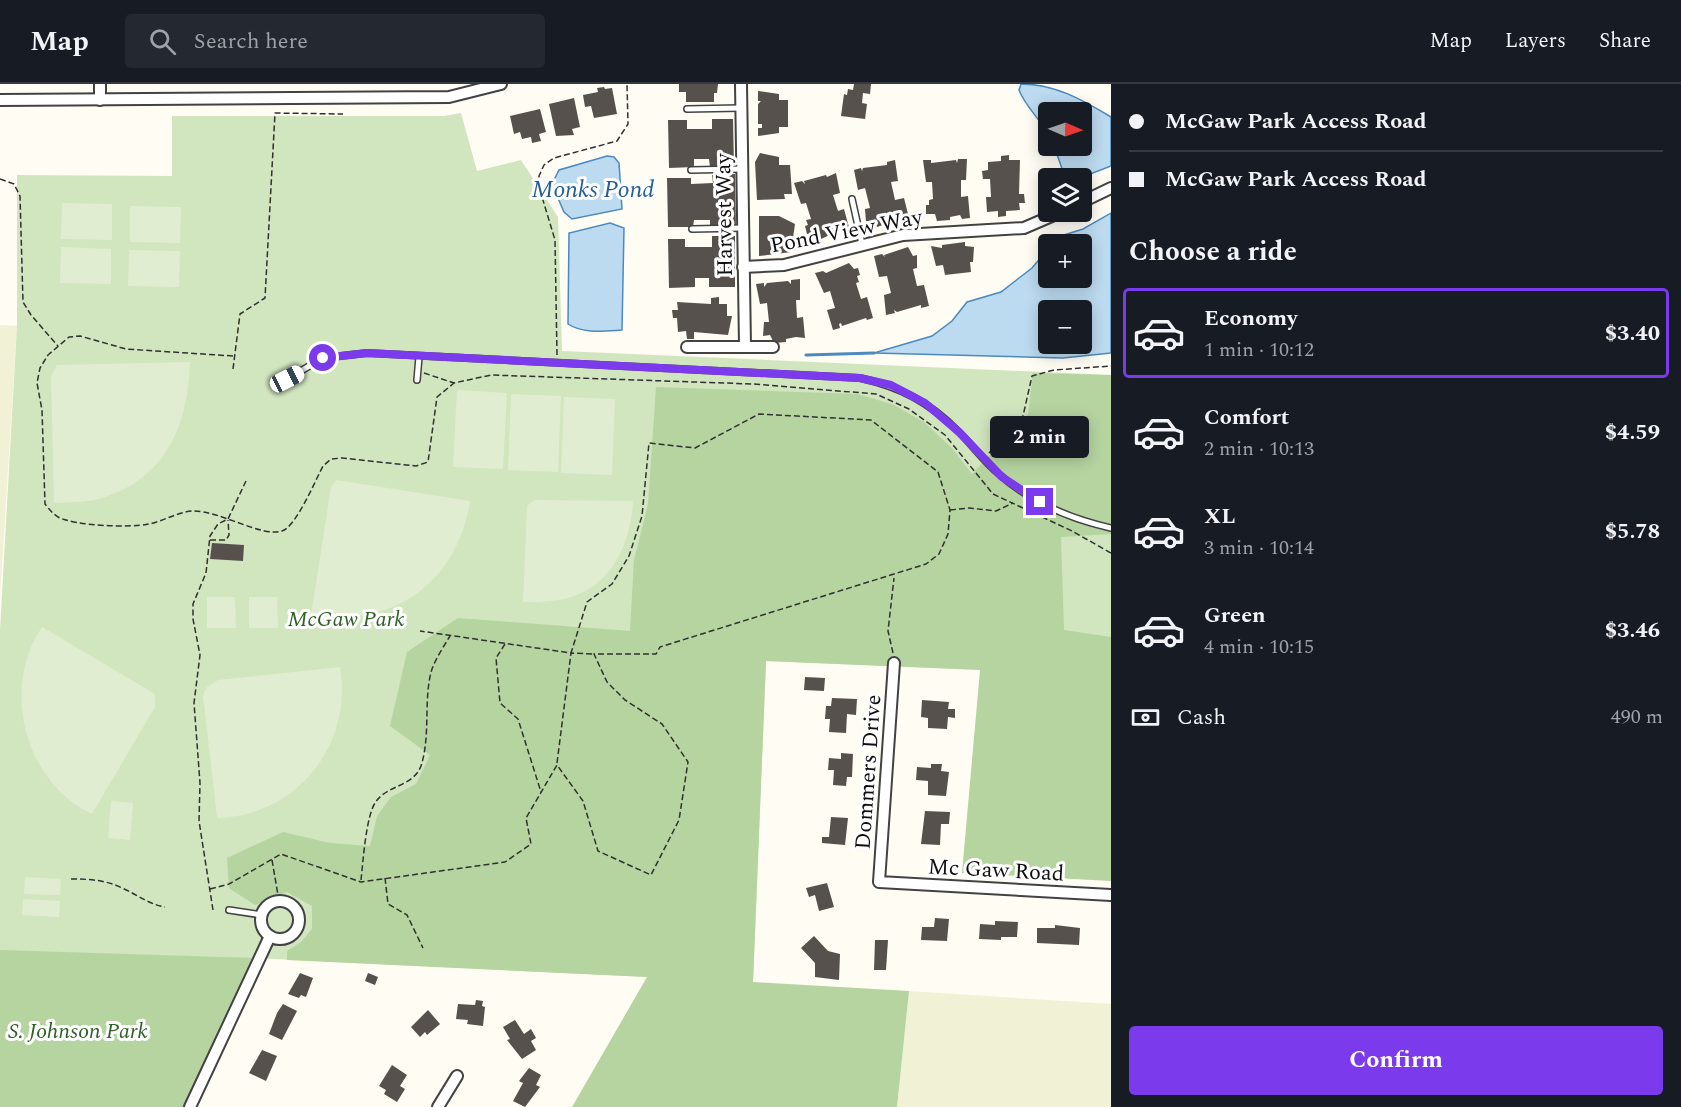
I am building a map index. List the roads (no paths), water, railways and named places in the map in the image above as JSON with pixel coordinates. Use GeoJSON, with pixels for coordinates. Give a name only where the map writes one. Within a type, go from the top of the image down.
{"type":"FeatureCollection","features":[{"type":"Feature","properties":{"kind":"street"},"geometry":{"type":"LineString","coordinates":[[100,84],[100,100]]}},
{"type":"Feature","properties":{"kind":"street"},"geometry":{"type":"LineString","coordinates":[[0,100],[449,97],[501,84]]}},
{"type":"Feature","properties":{"kind":"street","name":"Harvest Way"},"geometry":{"type":"LineString","coordinates":[[741,84],[745,346]]}},
{"type":"Feature","properties":{"kind":"street"},"geometry":{"type":"LineString","coordinates":[[1092,197],[1111,188]]}},
{"type":"Feature","properties":{"kind":"street","name":"Pond View Way"},"geometry":{"type":"LineString","coordinates":[[743,267],[784,264],[903,235],[1024,228],[1038,222]]}},
{"type":"Feature","properties":{"kind":"street"},"geometry":{"type":"LineString","coordinates":[[687,347],[773,347]]}},
{"type":"Feature","properties":{"kind":"street","name":"Dommers Drive"},"geometry":{"type":"LineString","coordinates":[[879,882],[894,663]]}},
{"type":"Feature","properties":{"kind":"street","name":"Mc Gaw Road"},"geometry":{"type":"LineString","coordinates":[[879,882],[1111,895]]}},
{"type":"Feature","properties":{"kind":"street"},"geometry":{"type":"LineString","coordinates":[[286,902],[296,910],[299,916],[297,928],[288,937],[276,939],[270,936],[263,927],[262,915],[269,906],[286,902]]}},
{"type":"Feature","properties":{"kind":"street"},"geometry":{"type":"LineString","coordinates":[[190,1107],[270,936]]}},
{"type":"Feature","properties":{"kind":"street"},"geometry":{"type":"LineString","coordinates":[[438,1107],[457,1076]]}},
{"type":"Feature","properties":{"kind":"lane"},"geometry":{"type":"LineString","coordinates":[[687,109],[741,108]]}},
{"type":"Feature","properties":{"kind":"lane"},"geometry":{"type":"LineString","coordinates":[[691,170],[742,169]]}},
{"type":"Feature","properties":{"kind":"lane"},"geometry":{"type":"LineString","coordinates":[[852,199],[862,244]]}},
{"type":"Feature","properties":{"kind":"lane"},"geometry":{"type":"LineString","coordinates":[[692,229],[743,228]]}},
{"type":"Feature","properties":{"kind":"lane"},"geometry":{"type":"LineString","coordinates":[[287,379],[323,358],[349,353],[860,378],[891,385],[925,403],[960,433],[982,459],[1002,477],[1040,502],[1086,522],[1111,528]]}},
{"type":"Feature","properties":{"kind":"lane"},"geometry":{"type":"LineString","coordinates":[[417,380],[419,357]]}},
{"type":"Feature","properties":{"kind":"lane"},"geometry":{"type":"LineString","coordinates":[[229,910],[262,915]]}},
{"type":"Feature","properties":{"kind":"water"},"geometry":{"type":"Polygon","coordinates":[[[1021,84],[1045,87],[1084,102],[1038,102],[1038,119],[1019,90],[1021,84]]]}},
{"type":"Feature","properties":{"kind":"water"},"geometry":{"type":"Polygon","coordinates":[[[1092,106],[1111,117],[1111,166],[1092,173],[1092,168],[1062,168],[1058,156],[1092,156],[1092,106]]]}},
{"type":"Feature","properties":{"kind":"water","name":"Monks Pond"},"geometry":{"type":"Polygon","coordinates":[[[607,156],[614,157],[619,163],[622,209],[572,219],[564,212],[552,184],[559,170],[607,156]]]}},
{"type":"Feature","properties":{"kind":"water"},"geometry":{"type":"Polygon","coordinates":[[[1111,213],[1111,353],[1063,358],[874,353],[932,336],[952,321],[967,302],[1001,292],[1038,261],[1038,288],[1092,288],[1092,234],[1067,234],[1083,229],[1111,213]]]}},
{"type":"Feature","properties":{"kind":"water"},"geometry":{"type":"Polygon","coordinates":[[[610,223],[624,228],[622,330],[580,329],[568,324],[569,233],[610,223]]]}},
{"type":"Feature","properties":{"kind":"waterway"},"geometry":{"type":"LineString","coordinates":[[806,355],[874,353]]}},
{"type":"Feature","properties":{"kind":"park label","name":"McGaw Park"},"geometry":{"type":"Point","coordinates":[346,618]}},
{"type":"Feature","properties":{"kind":"park label","name":"S. Johnson Park"},"geometry":{"type":"Point","coordinates":[78,1030]}}]}
